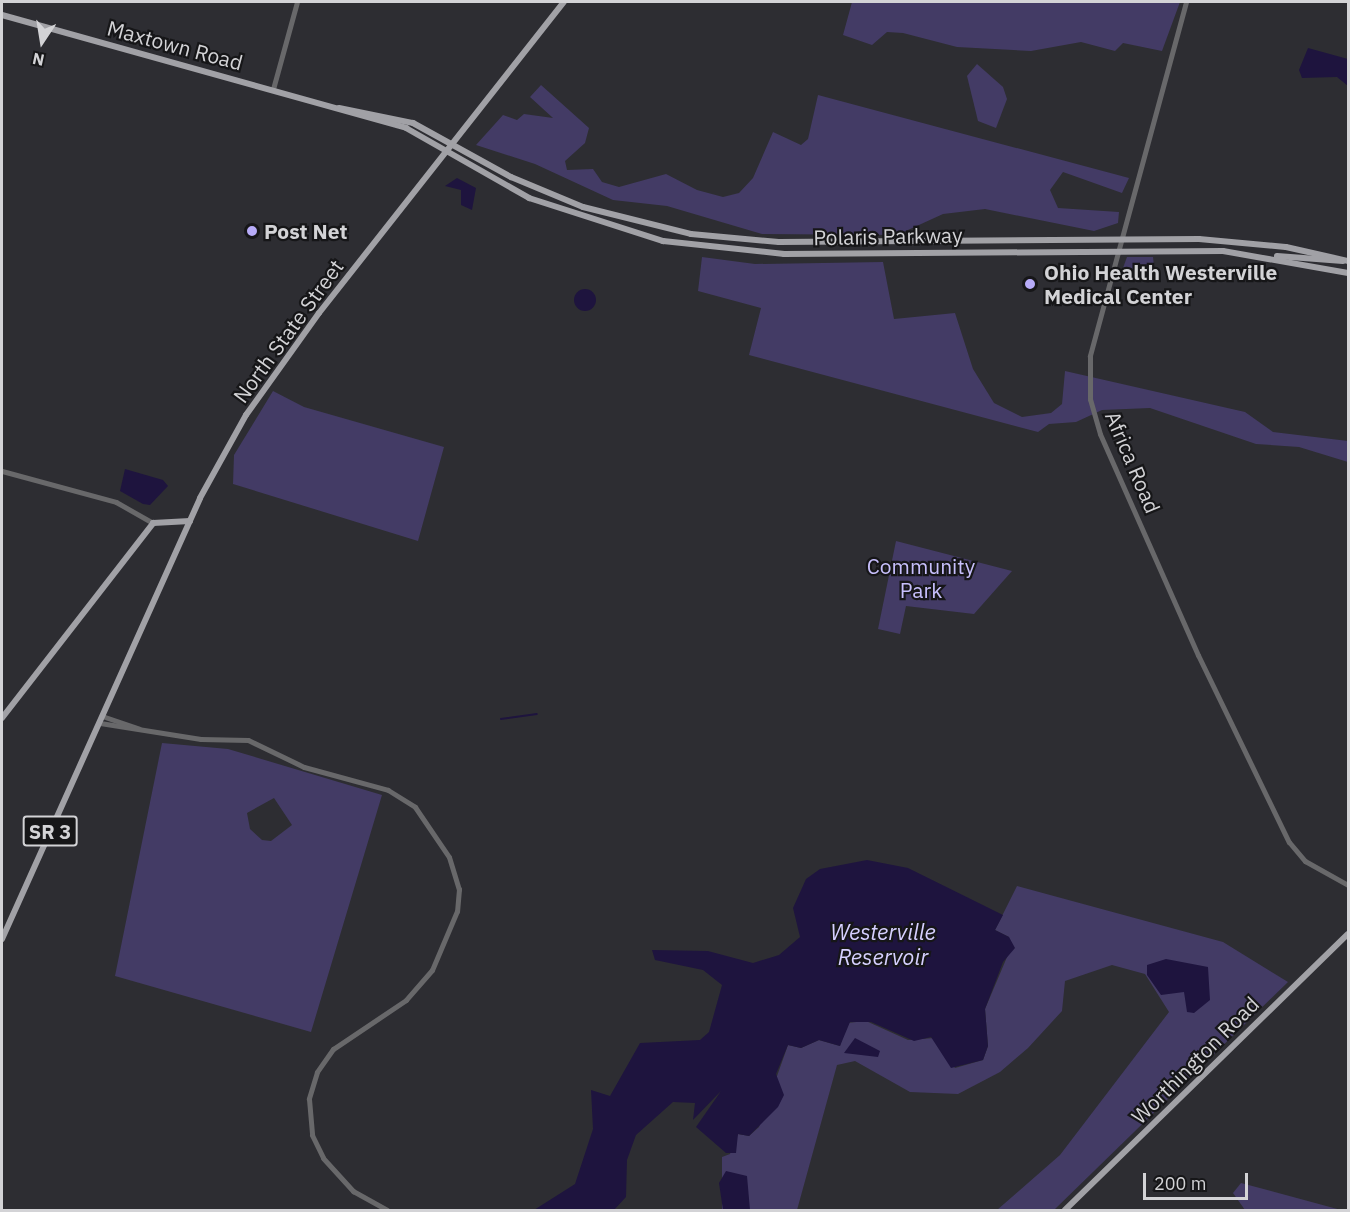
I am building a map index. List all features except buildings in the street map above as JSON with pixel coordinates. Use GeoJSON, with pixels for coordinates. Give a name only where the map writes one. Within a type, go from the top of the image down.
{"type":"FeatureCollection","features":[{"type":"Feature","properties":{"kind":"main road","name":"North State Street"},"geometry":{"type":"LineString","coordinates":[[190,521],[274,373],[564,2]]}},
{"type":"Feature","properties":{"kind":"main road","name":"Maxtown Road"},"geometry":{"type":"LineString","coordinates":[[2,15],[363,114],[406,128],[448,148]]}},
{"type":"Feature","properties":{"kind":"main road","name":"Maxtown Road"},"geometry":{"type":"LineString","coordinates":[[363,114],[391,117],[448,148]]}},
{"type":"Feature","properties":{"kind":"main road","name":"Polaris Parkway"},"geometry":{"type":"LineString","coordinates":[[448,148],[583,207],[706,237],[779,242],[1121,239],[1244,242],[1347,261]]}},
{"type":"Feature","properties":{"kind":"main road","name":"Polaris Parkway"},"geometry":{"type":"LineString","coordinates":[[448,148],[572,216],[695,247],[784,254],[1118,250],[1276,256],[1348,273]]}},
{"type":"Feature","properties":{"kind":"main road"},"geometry":{"type":"LineString","coordinates":[[1276,256],[1347,261]]}},
{"type":"Feature","properties":{"kind":"main road"},"geometry":{"type":"LineString","coordinates":[[2,718],[153,523],[190,521]]}},
{"type":"Feature","properties":{"kind":"main road","name":"SR 3"},"geometry":{"type":"LineString","coordinates":[[2,939],[190,521]]}},
{"type":"Feature","properties":{"kind":"main road","name":"Worthington Road"},"geometry":{"type":"LineString","coordinates":[[1065,1210],[1348,934]]}},
{"type":"Feature","properties":{"kind":"street"},"geometry":{"type":"LineString","coordinates":[[273,89],[297,2]]}},
{"type":"Feature","properties":{"kind":"street","name":"Africa Road"},"geometry":{"type":"LineString","coordinates":[[1186,2],[1118,250],[1089,366],[1096,425],[1289,842],[1305,861],[1348,885]]}},
{"type":"Feature","properties":{"kind":"street"},"geometry":{"type":"LineString","coordinates":[[2,471],[116,502],[153,523]]}},
{"type":"Feature","properties":{"kind":"street"},"geometry":{"type":"LineString","coordinates":[[101,720],[140,729],[248,740],[304,766],[388,790],[415,807],[449,857],[459,889],[457,911],[432,970],[406,1000],[333,1049],[317,1072],[309,1099],[312,1135],[329,1167],[358,1195],[387,1210]]}},
{"type":"Feature","properties":{"kind":"green space"},"geometry":{"type":"Polygon","coordinates":[[[852,2],[1180,2],[1162,51],[1123,43],[1115,51],[1081,42],[1031,51],[957,47],[903,33],[887,32],[872,45],[843,35],[852,2]]]}},
{"type":"Feature","properties":{"kind":"green space"},"geometry":{"type":"Polygon","coordinates":[[[977,64],[1003,87],[1007,99],[996,128],[978,121],[967,76],[977,64]]]}},
{"type":"Feature","properties":{"kind":"green space"},"geometry":{"type":"Polygon","coordinates":[[[541,85],[589,128],[585,143],[565,161],[567,170],[593,169],[602,182],[619,187],[666,174],[697,190],[723,197],[739,193],[753,178],[773,132],[801,145],[808,139],[818,95],[1129,178],[1122,193],[1063,172],[1050,190],[1058,208],[1119,212],[1118,223],[1094,231],[985,209],[943,214],[897,235],[762,234],[667,206],[613,200],[535,164],[476,145],[503,115],[517,120],[524,114],[553,118],[530,97],[541,85]]]}},
{"type":"Feature","properties":{"kind":"green space"},"geometry":{"type":"Polygon","coordinates":[[[702,257],[755,264],[883,262],[894,319],[955,313],[973,369],[994,403],[1022,417],[1051,413],[1062,404],[1065,371],[1245,412],[1273,432],[1348,441],[1348,462],[1299,447],[1256,444],[1150,408],[1102,410],[1076,422],[1049,424],[1038,432],[749,355],[761,308],[698,291],[702,257]]]}},
{"type":"Feature","properties":{"kind":"green space"},"geometry":{"type":"Polygon","coordinates":[[[1127,257],[1153,257],[1155,276],[1120,276],[1127,257]]]}},
{"type":"Feature","properties":{"kind":"green space"},"geometry":{"type":"Polygon","coordinates":[[[273,391],[304,407],[444,447],[418,541],[233,484],[234,455],[273,391]]]}},
{"type":"Feature","properties":{"kind":"green space","name":"Community Park"},"geometry":{"type":"Polygon","coordinates":[[[896,541],[1012,571],[974,614],[906,606],[900,634],[878,629],[896,541]]]}},
{"type":"Feature","properties":{"kind":"green space"},"geometry":{"type":"Polygon","coordinates":[[[162,743],[228,749],[382,795],[311,1032],[115,976],[162,743]],[[274,798],[247,813],[250,829],[262,840],[271,841],[292,825],[274,798]]]}},
{"type":"Feature","properties":{"kind":"green space"},"geometry":{"type":"Polygon","coordinates":[[[1017,886],[1223,942],[1288,982],[1054,1210],[997,1210],[1060,1155],[1169,1012],[1145,974],[1112,965],[1065,981],[1062,1011],[1028,1048],[1000,1072],[958,1094],[910,1092],[855,1061],[837,1065],[797,1210],[722,1210],[722,1157],[730,1154],[738,1134],[749,1136],[759,1127],[788,1045],[801,1048],[819,1040],[840,1046],[847,1023],[866,1021],[908,1040],[934,1038],[955,1068],[983,1060],[988,1046],[985,1009],[1010,950],[1009,937],[995,930],[1017,886]]]}},
{"type":"Feature","properties":{"kind":"green space"},"geometry":{"type":"Polygon","coordinates":[[[1241,1183],[1341,1210],[1245,1210],[1233,1193],[1241,1183]]]}},
{"type":"Feature","properties":{"kind":"water"},"geometry":{"type":"Polygon","coordinates":[[[1308,48],[1348,59],[1348,86],[1337,77],[1302,78],[1299,70],[1308,48]]]}},
{"type":"Feature","properties":{"kind":"water"},"geometry":{"type":"Polygon","coordinates":[[[457,178],[476,188],[472,210],[461,205],[461,190],[445,186],[457,178]]]}},
{"type":"Feature","properties":{"kind":"water"},"geometry":{"type":"Polygon","coordinates":[[[585,289],[593,292],[596,300],[593,308],[585,311],[577,308],[574,300],[577,292],[585,289]]]}},
{"type":"Feature","properties":{"kind":"water"},"geometry":{"type":"Polygon","coordinates":[[[125,469],[163,480],[168,486],[150,505],[143,504],[120,491],[125,469]]]}},
{"type":"Feature","properties":{"kind":"water","name":"Westerville Reservoir"},"geometry":{"type":"Polygon","coordinates":[[[867,860],[908,868],[1003,915],[995,930],[1009,937],[1015,948],[1003,962],[985,1009],[988,1046],[983,1060],[951,1068],[931,1037],[914,1041],[871,1022],[850,1022],[840,1046],[819,1040],[801,1048],[788,1045],[776,1074],[784,1095],[778,1107],[749,1136],[738,1134],[736,1153],[726,1153],[696,1127],[721,1091],[693,1120],[695,1103],[673,1102],[636,1135],[627,1160],[626,1197],[614,1210],[534,1210],[575,1184],[593,1129],[591,1090],[610,1096],[640,1043],[700,1040],[709,1032],[722,985],[703,970],[655,960],[652,950],[708,951],[753,963],[779,955],[800,937],[793,908],[806,879],[820,869],[867,860]]]}},
{"type":"Feature","properties":{"kind":"water"},"geometry":{"type":"Polygon","coordinates":[[[1166,959],[1208,967],[1210,1000],[1194,1013],[1187,1012],[1184,992],[1161,995],[1147,975],[1147,965],[1166,959]]]}},
{"type":"Feature","properties":{"kind":"water"},"geometry":{"type":"Polygon","coordinates":[[[855,1038],[880,1051],[878,1057],[844,1053],[855,1038]]]}},
{"type":"Feature","properties":{"kind":"water"},"geometry":{"type":"Polygon","coordinates":[[[726,1171],[747,1176],[750,1210],[723,1210],[719,1183],[726,1171]]]}},
{"type":"Feature","properties":{"kind":"waterway"},"geometry":{"type":"LineString","coordinates":[[501,719],[537,714]]}},
{"type":"Feature","properties":{"kind":"place","name":"Post Net"},"geometry":{"type":"Point","coordinates":[252,231]}},
{"type":"Feature","properties":{"kind":"place","name":"Ohio Health Westerville Medical Center"},"geometry":{"type":"Point","coordinates":[1030,284]}}]}
